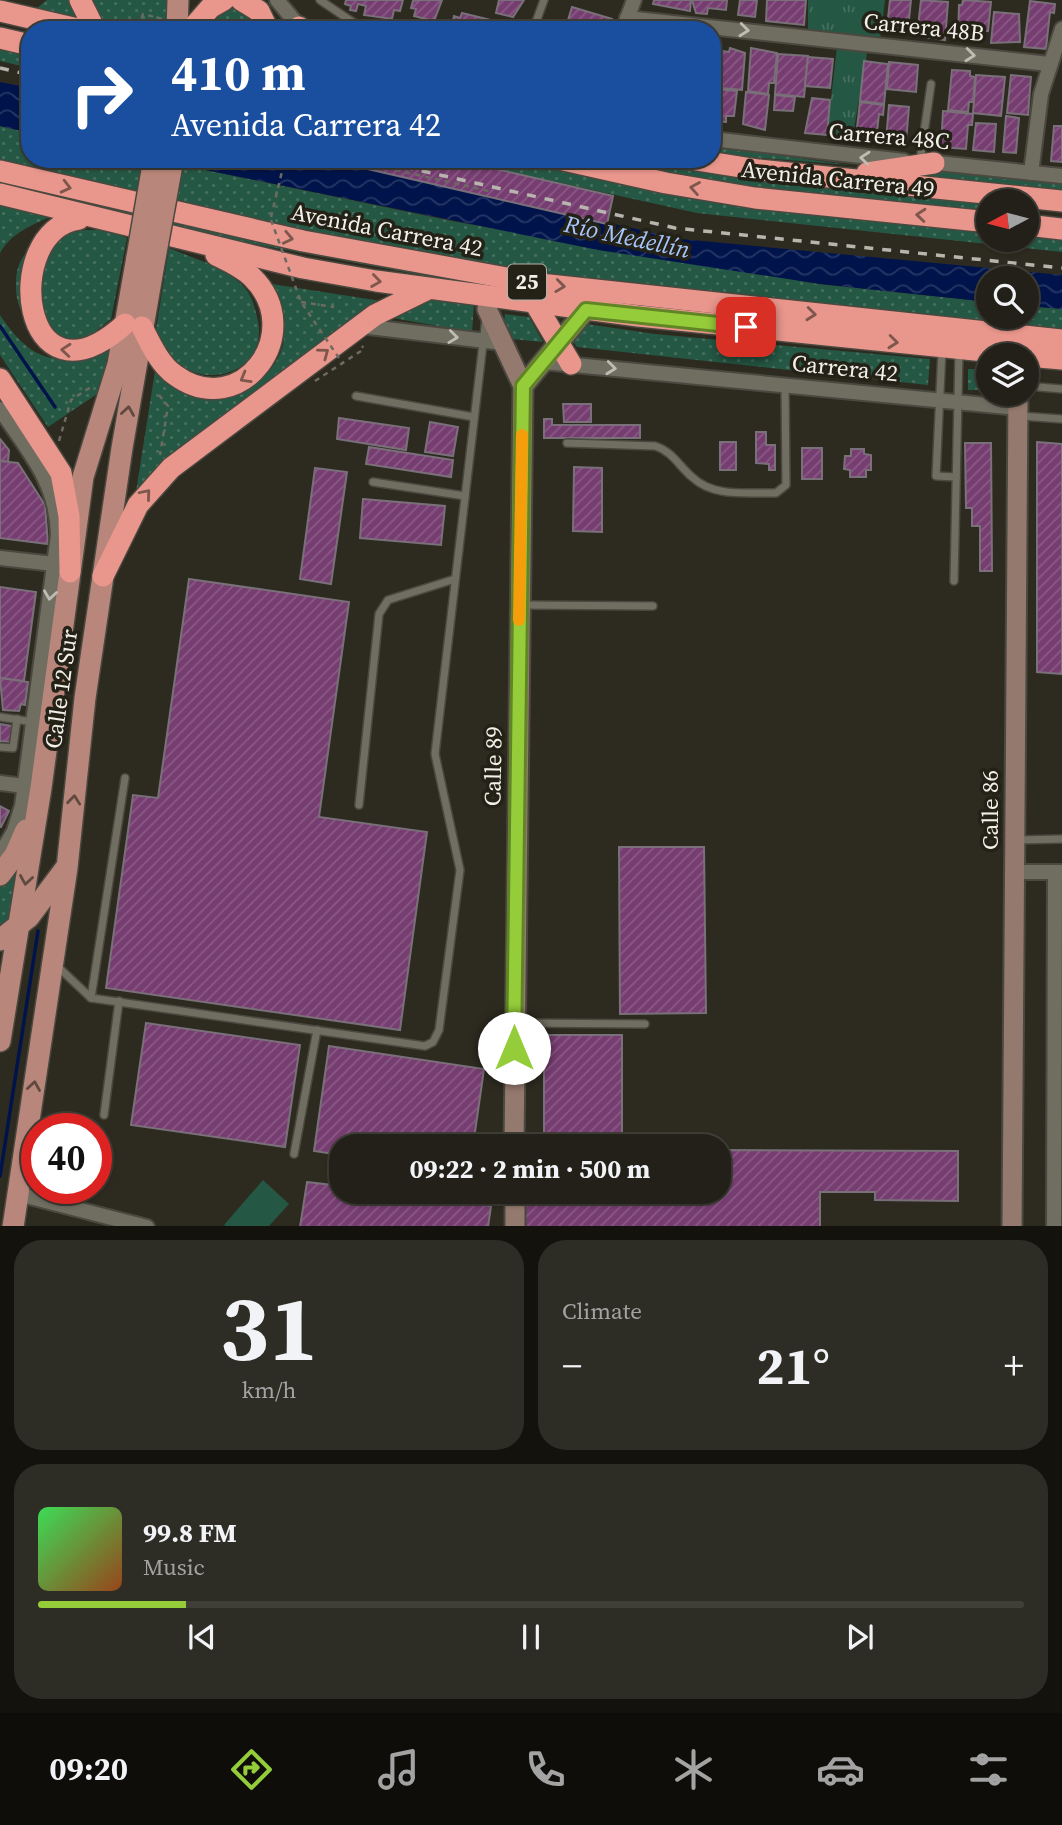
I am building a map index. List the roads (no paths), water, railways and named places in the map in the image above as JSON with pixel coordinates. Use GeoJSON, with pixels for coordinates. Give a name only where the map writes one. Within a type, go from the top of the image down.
{"type":"FeatureCollection","features":[{"type":"Feature","properties":{"kind":"highway"},"geometry":{"type":"LineString","coordinates":[[6,13],[35,0]]}},
{"type":"Feature","properties":{"kind":"highway"},"geometry":{"type":"LineString","coordinates":[[80,0],[90,21]]}},
{"type":"Feature","properties":{"kind":"highway"},"geometry":{"type":"LineString","coordinates":[[182,18],[224,0]]}},
{"type":"Feature","properties":{"kind":"highway"},"geometry":{"type":"LineString","coordinates":[[241,0],[259,11],[264,21]]}},
{"type":"Feature","properties":{"kind":"highway"},"geometry":{"type":"LineString","coordinates":[[6,13],[42,21]]}},
{"type":"Feature","properties":{"kind":"highway"},"geometry":{"type":"LineString","coordinates":[[0,38],[21,43]]}},
{"type":"Feature","properties":{"kind":"highway"},"geometry":{"type":"LineString","coordinates":[[833,178],[927,162]]}},
{"type":"Feature","properties":{"kind":"highway","name":"Avenida Carrera 49"},"geometry":{"type":"LineString","coordinates":[[721,163],[833,178],[1062,201]]}},
{"type":"Feature","properties":{"kind":"highway","name":"Avenida Carrera 49"},"geometry":{"type":"LineString","coordinates":[[599,168],[755,198],[976,221]]}},
{"type":"Feature","properties":{"kind":"highway","name":"Avenida Carrera 42"},"geometry":{"type":"LineString","coordinates":[[0,171],[303,241],[540,284],[1062,340]]}},
{"type":"Feature","properties":{"kind":"highway","name":"Avenida Carrera 42"},"geometry":{"type":"LineString","coordinates":[[0,194],[303,268],[429,288],[488,303],[535,303],[976,351]]}},
{"type":"Feature","properties":{"kind":"highway"},"geometry":{"type":"LineString","coordinates":[[20,243],[37,229],[55,222],[107,221]]}},
{"type":"Feature","properties":{"kind":"highway"},"geometry":{"type":"LineString","coordinates":[[1040,226],[1062,229]]}},
{"type":"Feature","properties":{"kind":"highway"},"geometry":{"type":"LineString","coordinates":[[11,314],[24,333],[41,345],[61,351],[94,347],[134,325],[172,374],[195,385],[216,388],[237,384],[253,375],[267,357],[273,323],[261,287],[250,275],[189,241]]}},
{"type":"Feature","properties":{"kind":"highway"},"geometry":{"type":"LineString","coordinates":[[103,576],[138,505],[162,476],[361,326],[392,305],[429,288]]}},
{"type":"Feature","properties":{"kind":"highway"},"geometry":{"type":"LineString","coordinates":[[535,303],[571,364]]}},
{"type":"Feature","properties":{"kind":"highway","name":"Avenida Carrera 42"},"geometry":{"type":"LineString","coordinates":[[1039,357],[1062,359]]}},
{"type":"Feature","properties":{"kind":"highway"},"geometry":{"type":"LineString","coordinates":[[0,379],[61,473],[69,516],[62,568]]}},
{"type":"Feature","properties":{"kind":"main road"},"geometry":{"type":"LineString","coordinates":[[182,18],[208,0]]}},
{"type":"Feature","properties":{"kind":"main road","name":"Calle 12 Sur"},"geometry":{"type":"LineString","coordinates":[[146,258],[153,168]]}},
{"type":"Feature","properties":{"kind":"main road","name":"Calle 12 Sur"},"geometry":{"type":"LineString","coordinates":[[13,1226],[29,1153],[134,325],[146,258],[171,168]]}},
{"type":"Feature","properties":{"kind":"main road","name":"Calle 12 Sur"},"geometry":{"type":"LineString","coordinates":[[0,1041],[18,928],[33,787],[62,568],[83,477],[118,363],[134,325]]}},
{"type":"Feature","properties":{"kind":"main road"},"geometry":{"type":"LineString","coordinates":[[0,875],[19,846],[33,787]]}},
{"type":"Feature","properties":{"kind":"main road"},"geometry":{"type":"LineString","coordinates":[[0,940],[18,928],[67,867]]}},
{"type":"Feature","properties":{"kind":"street"},"geometry":{"type":"LineString","coordinates":[[182,18],[199,0]]}},
{"type":"Feature","properties":{"kind":"street"},"geometry":{"type":"LineString","coordinates":[[277,0],[294,21]]}},
{"type":"Feature","properties":{"kind":"street"},"geometry":{"type":"LineString","coordinates":[[626,21],[634,0]]}},
{"type":"Feature","properties":{"kind":"street"},"geometry":{"type":"LineString","coordinates":[[1031,173],[1041,94],[1062,29]]}},
{"type":"Feature","properties":{"kind":"street","name":"Carrera 48B"},"geometry":{"type":"LineString","coordinates":[[721,33],[1049,64]]}},
{"type":"Feature","properties":{"kind":"street","name":"Carrera 48C"},"geometry":{"type":"LineString","coordinates":[[721,140],[1062,176]]}},
{"type":"Feature","properties":{"kind":"street","name":"Calle 89"},"geometry":{"type":"LineString","coordinates":[[488,303],[493,342],[523,386],[513,1024],[514,1134]]}},
{"type":"Feature","properties":{"kind":"street"},"geometry":{"type":"LineString","coordinates":[[523,386],[586,310]]}},
{"type":"Feature","properties":{"kind":"street"},"geometry":{"type":"LineString","coordinates":[[361,326],[493,342]]}},
{"type":"Feature","properties":{"kind":"street","name":"Carrera 42"},"geometry":{"type":"LineString","coordinates":[[543,362],[976,403]]}},
{"type":"Feature","properties":{"kind":"street","name":"Calle 86"},"geometry":{"type":"LineString","coordinates":[[1012,1226],[1018,406]]}},
{"type":"Feature","properties":{"kind":"street","name":"Calle 12 Sur"},"geometry":{"type":"LineString","coordinates":[[0,410],[48,480],[58,520],[62,568]]}},
{"type":"Feature","properties":{"kind":"street"},"geometry":{"type":"LineString","coordinates":[[0,558],[62,568]]}},
{"type":"Feature","properties":{"kind":"street","name":"Calle 12 Sur"},"geometry":{"type":"LineString","coordinates":[[33,787],[33,722],[49,664]]}},
{"type":"Feature","properties":{"kind":"street"},"geometry":{"type":"LineString","coordinates":[[0,783],[33,787],[0,855]]}},
{"type":"Feature","properties":{"kind":"street"},"geometry":{"type":"LineString","coordinates":[[1014,872],[1059,872],[1059,1063],[1054,1226]]}},
{"type":"Feature","properties":{"kind":"street"},"geometry":{"type":"LineString","coordinates":[[80,1204],[144,1226]]}},
{"type":"Feature","properties":{"kind":"street"},"geometry":{"type":"LineString","coordinates":[[515,1204],[515,1226]]}},
{"type":"Feature","properties":{"kind":"lane"},"geometry":{"type":"LineString","coordinates":[[320,0],[351,21]]}},
{"type":"Feature","properties":{"kind":"lane"},"geometry":{"type":"LineString","coordinates":[[536,21],[544,0]]}},
{"type":"Feature","properties":{"kind":"lane"},"geometry":{"type":"LineString","coordinates":[[927,162],[931,84]]}},
{"type":"Feature","properties":{"kind":"lane"},"geometry":{"type":"LineString","coordinates":[[53,963],[63,969],[92,998],[425,1046],[433,1042],[439,1030],[460,870],[435,754],[474,417],[493,342]]}},
{"type":"Feature","properties":{"kind":"lane"},"geometry":{"type":"LineString","coordinates":[[950,348],[940,400],[936,476],[956,477]]}},
{"type":"Feature","properties":{"kind":"lane"},"geometry":{"type":"LineString","coordinates":[[950,348],[958,402],[954,581]]}},
{"type":"Feature","properties":{"kind":"lane"},"geometry":{"type":"LineString","coordinates":[[567,443],[655,446],[666,449],[694,479],[713,491],[776,492],[786,485],[785,385]]}},
{"type":"Feature","properties":{"kind":"lane"},"geometry":{"type":"LineString","coordinates":[[1039,387],[1062,389]]}},
{"type":"Feature","properties":{"kind":"lane"},"geometry":{"type":"LineString","coordinates":[[356,396],[474,417]]}},
{"type":"Feature","properties":{"kind":"lane"},"geometry":{"type":"LineString","coordinates":[[1018,406],[1062,419]]}},
{"type":"Feature","properties":{"kind":"lane"},"geometry":{"type":"LineString","coordinates":[[373,482],[465,496]]}},
{"type":"Feature","properties":{"kind":"lane"},"geometry":{"type":"LineString","coordinates":[[359,804],[379,614],[388,600],[455,579]]}},
{"type":"Feature","properties":{"kind":"lane"},"geometry":{"type":"LineString","coordinates":[[520,605],[653,606]]}},
{"type":"Feature","properties":{"kind":"lane"},"geometry":{"type":"LineString","coordinates":[[0,717],[33,722]]}},
{"type":"Feature","properties":{"kind":"lane"},"geometry":{"type":"LineString","coordinates":[[0,747],[13,748],[17,719]]}},
{"type":"Feature","properties":{"kind":"lane"},"geometry":{"type":"LineString","coordinates":[[92,998],[125,778]]}},
{"type":"Feature","properties":{"kind":"lane"},"geometry":{"type":"LineString","coordinates":[[1015,840],[1062,839]]}},
{"type":"Feature","properties":{"kind":"lane"},"geometry":{"type":"LineString","coordinates":[[104,1113],[119,1000]]}},
{"type":"Feature","properties":{"kind":"lane"},"geometry":{"type":"LineString","coordinates":[[513,1024],[645,1024]]}},
{"type":"Feature","properties":{"kind":"lane"},"geometry":{"type":"LineString","coordinates":[[294,1153],[317,1030]]}},
{"type":"Feature","properties":{"kind":"water"},"geometry":{"type":"Polygon","coordinates":[[[0,82],[21,86],[21,131],[0,126],[0,82]]]}},
{"type":"Feature","properties":{"kind":"water","name":"Río Medellín"},"geometry":{"type":"Polygon","coordinates":[[[196,168],[364,168],[681,239],[976,267],[976,301],[820,284],[598,250],[196,168]]]}},
{"type":"Feature","properties":{"kind":"water"},"geometry":{"type":"Polygon","coordinates":[[[1039,273],[1062,275],[1062,309],[1039,307],[1039,273]]]}},
{"type":"Feature","properties":{"kind":"waterway"},"geometry":{"type":"LineString","coordinates":[[0,326],[55,407]]}},
{"type":"Feature","properties":{"kind":"waterway"},"geometry":{"type":"LineString","coordinates":[[0,1176],[38,931]]}},
{"type":"Feature","properties":{"kind":"railway"},"geometry":{"type":"LineString","coordinates":[[0,68],[21,73]]}},
{"type":"Feature","properties":{"kind":"railway"},"geometry":{"type":"LineString","coordinates":[[409,168],[675,228],[1062,268]]}}]}
